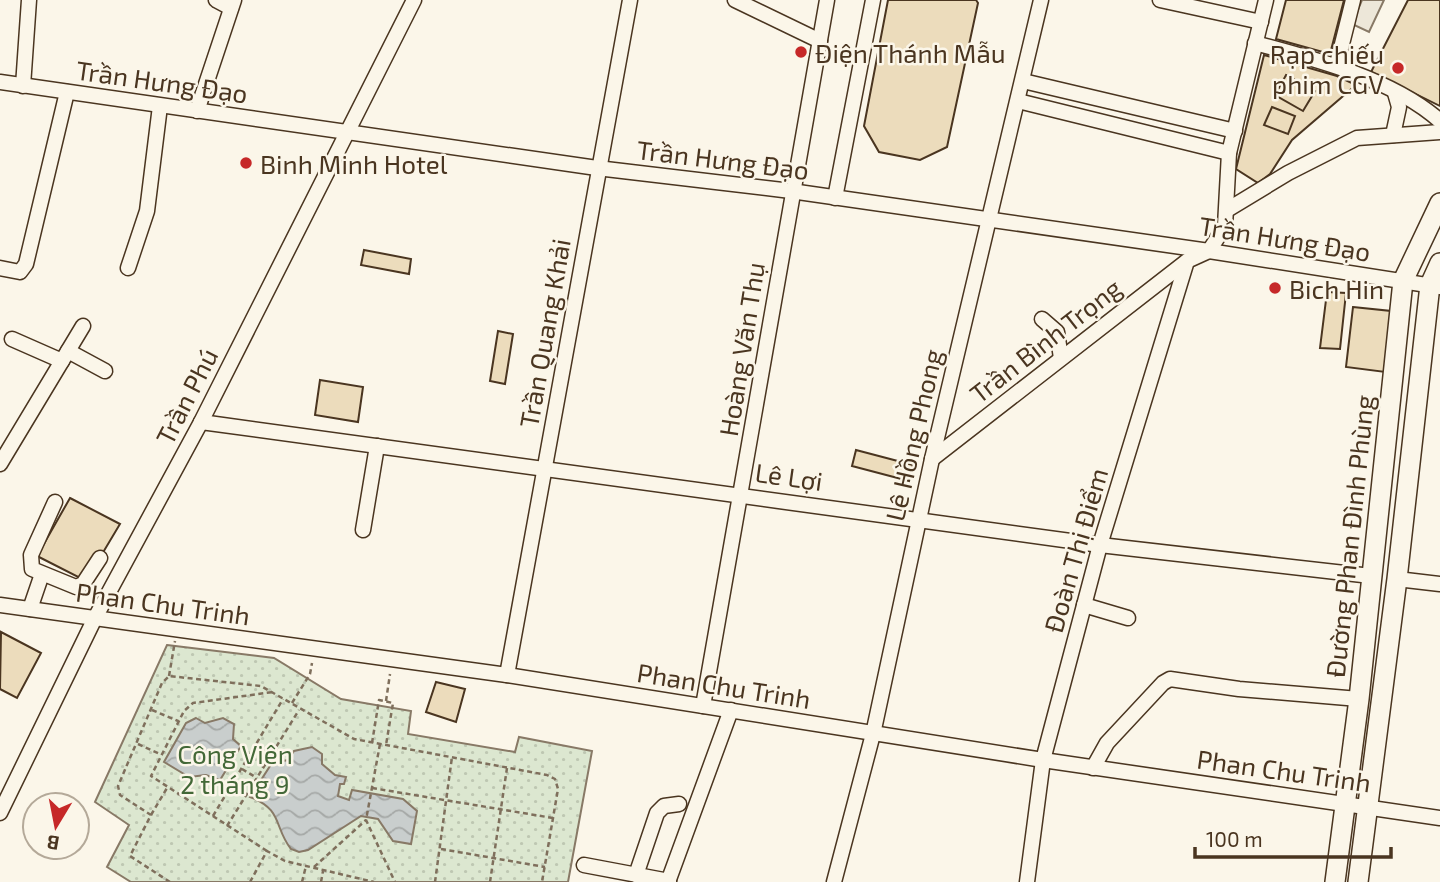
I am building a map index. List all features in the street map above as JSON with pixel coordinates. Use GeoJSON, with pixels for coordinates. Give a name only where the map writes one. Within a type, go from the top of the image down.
{"type":"FeatureCollection","features":[{"type":"Feature","properties":{"kind":"main road","name":"Đường Phan Đình Phùng"},"geometry":{"type":"LineString","coordinates":[[1335,882],[1359,699],[1403,281],[1440,203]]}},
{"type":"Feature","properties":{"kind":"main road","name":"Đường Phan Đình Phùng"},"geometry":{"type":"LineString","coordinates":[[1358,882],[1440,263]]}},
{"type":"Feature","properties":{"kind":"street"},"geometry":{"type":"LineString","coordinates":[[23,86],[29,0]]}},
{"type":"Feature","properties":{"kind":"street"},"geometry":{"type":"LineString","coordinates":[[197,111],[233,4],[216,0]]}},
{"type":"Feature","properties":{"kind":"street","name":"Trần Phú"},"geometry":{"type":"LineString","coordinates":[[0,813],[95,618],[201,422],[414,0]]}},
{"type":"Feature","properties":{"kind":"street","name":"Trần Quang Khải"},"geometry":{"type":"LineString","coordinates":[[507,675],[546,469],[597,168],[630,0]]}},
{"type":"Feature","properties":{"kind":"street"},"geometry":{"type":"LineString","coordinates":[[735,0],[820,41]]}},
{"type":"Feature","properties":{"kind":"street","name":"Hoàng Văn Thụ"},"geometry":{"type":"LineString","coordinates":[[703,706],[742,494],[791,191],[827,0]]}},
{"type":"Feature","properties":{"kind":"street"},"geometry":{"type":"LineString","coordinates":[[835,198],[873,0]]}},
{"type":"Feature","properties":{"kind":"street","name":"Lê Hồng Phong"},"geometry":{"type":"LineString","coordinates":[[834,882],[873,734],[932,459],[1041,0]]}},
{"type":"Feature","properties":{"kind":"street"},"geometry":{"type":"LineString","coordinates":[[1160,0],[1261,22]]}},
{"type":"Feature","properties":{"kind":"street"},"geometry":{"type":"LineString","coordinates":[[1187,261],[1209,251],[1225,226],[1229,153],[1266,0]]}},
{"type":"Feature","properties":{"kind":"street"},"geometry":{"type":"LineString","coordinates":[[1337,64],[1353,0]]}},
{"type":"Feature","properties":{"kind":"street"},"geometry":{"type":"LineString","coordinates":[[1255,43],[1337,64],[1395,93],[1440,121]]}},
{"type":"Feature","properties":{"kind":"street"},"geometry":{"type":"LineString","coordinates":[[1023,81],[1235,131]]}},
{"type":"Feature","properties":{"kind":"street","name":"Trần Hưng Đạo"},"geometry":{"type":"LineString","coordinates":[[0,82],[597,168],[791,191],[1435,286]]}},
{"type":"Feature","properties":{"kind":"street"},"geometry":{"type":"LineString","coordinates":[[0,268],[20,272],[26,264],[67,92]]}},
{"type":"Feature","properties":{"kind":"street"},"geometry":{"type":"LineString","coordinates":[[1393,135],[1399,107],[1395,93]]}},
{"type":"Feature","properties":{"kind":"street"},"geometry":{"type":"LineString","coordinates":[[1018,101],[1229,153]]}},
{"type":"Feature","properties":{"kind":"street"},"geometry":{"type":"LineString","coordinates":[[128,268],[147,211],[160,106]]}},
{"type":"Feature","properties":{"kind":"street"},"geometry":{"type":"LineString","coordinates":[[1227,210],[1287,173],[1357,138],[1440,132]]}},
{"type":"Feature","properties":{"kind":"street","name":"Trần Bình Trọng"},"geometry":{"type":"LineString","coordinates":[[932,459],[1187,261]]}},
{"type":"Feature","properties":{"kind":"street","name":"Đoàn Thị Điểm"},"geometry":{"type":"LineString","coordinates":[[1027,882],[1043,760],[1100,545],[1187,261]]}},
{"type":"Feature","properties":{"kind":"street"},"geometry":{"type":"LineString","coordinates":[[1042,319],[1057,332],[1061,358]]}},
{"type":"Feature","properties":{"kind":"street"},"geometry":{"type":"LineString","coordinates":[[0,464],[83,326]]}},
{"type":"Feature","properties":{"kind":"street"},"geometry":{"type":"LineString","coordinates":[[12,340],[105,371]]}},
{"type":"Feature","properties":{"kind":"street","name":"Lê Lợi"},"geometry":{"type":"LineString","coordinates":[[201,422],[1100,545],[1371,576]]}},
{"type":"Feature","properties":{"kind":"street"},"geometry":{"type":"LineString","coordinates":[[363,530],[377,446]]}},
{"type":"Feature","properties":{"kind":"street"},"geometry":{"type":"LineString","coordinates":[[55,502],[31,555],[32,569],[76,587],[83,584],[100,558]]}},
{"type":"Feature","properties":{"kind":"street"},"geometry":{"type":"LineString","coordinates":[[30,610],[41,574]]}},
{"type":"Feature","properties":{"kind":"street"},"geometry":{"type":"LineString","coordinates":[[1397,579],[1440,584]]}},
{"type":"Feature","properties":{"kind":"street","name":"Phan Chu Trinh"},"geometry":{"type":"LineString","coordinates":[[0,605],[507,675],[1093,768],[1440,818]]}},
{"type":"Feature","properties":{"kind":"street"},"geometry":{"type":"LineString","coordinates":[[1084,605],[1128,618]]}},
{"type":"Feature","properties":{"kind":"street"},"geometry":{"type":"LineString","coordinates":[[1093,768],[1107,743],[1163,683],[1170,679],[1239,689],[1359,699]]}},
{"type":"Feature","properties":{"kind":"street"},"geometry":{"type":"LineString","coordinates":[[584,865],[669,881],[731,710]]}},
{"type":"Feature","properties":{"kind":"street"},"geometry":{"type":"LineString","coordinates":[[636,875],[657,813],[664,806],[679,804]]}},
{"type":"Feature","properties":{"kind":"path"},"geometry":{"type":"LineString","coordinates":[[150,815],[120,795],[118,786],[162,683],[169,676],[177,629]]}},
{"type":"Feature","properties":{"kind":"path"},"geometry":{"type":"LineString","coordinates":[[292,703],[310,674],[314,648]]}},
{"type":"Feature","properties":{"kind":"path"},"geometry":{"type":"LineString","coordinates":[[386,701],[392,659]]}},
{"type":"Feature","properties":{"kind":"path"},"geometry":{"type":"LineString","coordinates":[[169,676],[261,686],[354,739],[507,767],[555,779],[558,789],[542,882]]}},
{"type":"Feature","properties":{"kind":"path"},"geometry":{"type":"LineString","coordinates":[[273,692],[193,704],[178,721],[151,776],[285,861],[374,882]]}},
{"type":"Feature","properties":{"kind":"path"},"geometry":{"type":"LineString","coordinates":[[212,816],[283,698]]}},
{"type":"Feature","properties":{"kind":"path"},"geometry":{"type":"LineString","coordinates":[[372,743],[379,700],[393,702],[386,745]]}},
{"type":"Feature","properties":{"kind":"path"},"geometry":{"type":"LineString","coordinates":[[227,826],[300,708]]}},
{"type":"Feature","properties":{"kind":"path"},"geometry":{"type":"LineString","coordinates":[[151,709],[178,721]]}},
{"type":"Feature","properties":{"kind":"path"},"geometry":{"type":"LineString","coordinates":[[137,743],[160,754]]}},
{"type":"Feature","properties":{"kind":"path"},"geometry":{"type":"LineString","coordinates":[[380,744],[366,820],[395,882]]}},
{"type":"Feature","properties":{"kind":"path"},"geometry":{"type":"LineString","coordinates":[[435,882],[452,757]]}},
{"type":"Feature","properties":{"kind":"path"},"geometry":{"type":"LineString","coordinates":[[489,882],[507,767]]}},
{"type":"Feature","properties":{"kind":"path"},"geometry":{"type":"LineString","coordinates":[[241,769],[257,778]]}},
{"type":"Feature","properties":{"kind":"path"},"geometry":{"type":"LineString","coordinates":[[167,788],[130,856],[170,882]]}},
{"type":"Feature","properties":{"kind":"path"},"geometry":{"type":"LineString","coordinates":[[371,790],[553,818]]}},
{"type":"Feature","properties":{"kind":"path"},"geometry":{"type":"LineString","coordinates":[[313,868],[366,820]]}},
{"type":"Feature","properties":{"kind":"path"},"geometry":{"type":"LineString","coordinates":[[439,848],[545,867]]}},
{"type":"Feature","properties":{"kind":"path"},"geometry":{"type":"LineString","coordinates":[[250,882],[267,851]]}},
{"type":"Feature","properties":{"kind":"path"},"geometry":{"type":"LineString","coordinates":[[302,882],[306,866]]}},
{"type":"Feature","properties":{"kind":"path"},"geometry":{"type":"LineString","coordinates":[[321,882],[323,871]]}},
{"type":"Feature","properties":{"kind":"green space","name":"Công Viên 2 tháng 9"},"geometry":{"type":"Polygon","coordinates":[[[167,645],[274,658],[341,699],[411,711],[408,734],[515,752],[519,737],[592,751],[568,882],[131,882],[107,867],[129,825],[95,802],[167,645]]]}},
{"type":"Feature","properties":{"kind":"shaded area"},"geometry":{"type":"Polygon","coordinates":[[[1362,0],[1384,0],[1369,32],[1352,24],[1362,0]]]}},
{"type":"Feature","properties":{"kind":"water"},"geometry":{"type":"Polygon","coordinates":[[[196,718],[205,723],[223,718],[234,724],[233,739],[241,746],[220,780],[206,775],[189,777],[164,762],[186,723],[196,718]]]}},
{"type":"Feature","properties":{"kind":"water"},"geometry":{"type":"Polygon","coordinates":[[[312,747],[322,754],[322,764],[335,775],[346,777],[344,784],[340,784],[338,796],[349,800],[352,790],[403,799],[417,811],[411,844],[393,841],[378,819],[361,816],[308,850],[299,852],[291,849],[273,813],[261,802],[250,797],[272,763],[288,760],[294,751],[312,747]]]}},
{"type":"Feature","properties":{"kind":"building"},"geometry":{"type":"Polygon","coordinates":[[[888,0],[976,0],[978,3],[947,147],[920,160],[879,152],[864,126],[888,0]]]}},
{"type":"Feature","properties":{"kind":"building"},"geometry":{"type":"Polygon","coordinates":[[[1286,0],[1344,0],[1330,54],[1276,39],[1286,0]]]}},
{"type":"Feature","properties":{"kind":"building"},"geometry":{"type":"Polygon","coordinates":[[[1408,0],[1440,0],[1440,106],[1371,72],[1408,0]]]}},
{"type":"Feature","properties":{"kind":"building"},"geometry":{"type":"Polygon","coordinates":[[[1264,55],[1337,76],[1356,85],[1292,140],[1270,174],[1258,183],[1236,169],[1264,55]]]}},
{"type":"Feature","properties":{"kind":"building"},"geometry":{"type":"Polygon","coordinates":[[[1286,75],[1315,91],[1303,111],[1275,95],[1286,75]]]}},
{"type":"Feature","properties":{"kind":"building"},"geometry":{"type":"Polygon","coordinates":[[[1272,107],[1295,116],[1288,134],[1264,125],[1272,107]]]}},
{"type":"Feature","properties":{"kind":"building"},"geometry":{"type":"Polygon","coordinates":[[[364,250],[411,259],[409,274],[361,265],[364,250]]]}},
{"type":"Feature","properties":{"kind":"building"},"geometry":{"type":"Polygon","coordinates":[[[1327,292],[1346,293],[1340,349],[1320,348],[1327,292]]]}},
{"type":"Feature","properties":{"kind":"building"},"geometry":{"type":"Polygon","coordinates":[[[1353,307],[1391,311],[1385,372],[1346,367],[1353,307]]]}},
{"type":"Feature","properties":{"kind":"building"},"geometry":{"type":"Polygon","coordinates":[[[498,331],[513,334],[505,384],[490,381],[498,331]]]}},
{"type":"Feature","properties":{"kind":"building"},"geometry":{"type":"Polygon","coordinates":[[[320,380],[363,387],[358,422],[315,415],[320,380]]]}},
{"type":"Feature","properties":{"kind":"building"},"geometry":{"type":"Polygon","coordinates":[[[856,450],[913,465],[909,481],[852,466],[856,450]]]}},
{"type":"Feature","properties":{"kind":"building"},"geometry":{"type":"Polygon","coordinates":[[[70,498],[120,524],[86,581],[37,556],[70,498]]]}},
{"type":"Feature","properties":{"kind":"building"},"geometry":{"type":"Polygon","coordinates":[[[1,632],[41,653],[17,698],[0,689],[1,632]]]}},
{"type":"Feature","properties":{"kind":"building"},"geometry":{"type":"Polygon","coordinates":[[[436,682],[465,689],[456,722],[426,712],[436,682]]]}},
{"type":"Feature","properties":{"kind":"place","name":"Điện Thánh Mẫu"},"geometry":{"type":"Point","coordinates":[801,52]}},
{"type":"Feature","properties":{"kind":"place","name":"Rạp chiếu phim CGV"},"geometry":{"type":"Point","coordinates":[1398,68]}},
{"type":"Feature","properties":{"kind":"place","name":"Binh Minh Hotel"},"geometry":{"type":"Point","coordinates":[246,163]}},
{"type":"Feature","properties":{"kind":"place","name":"Bich Hin"},"geometry":{"type":"Point","coordinates":[1275,288]}}]}
